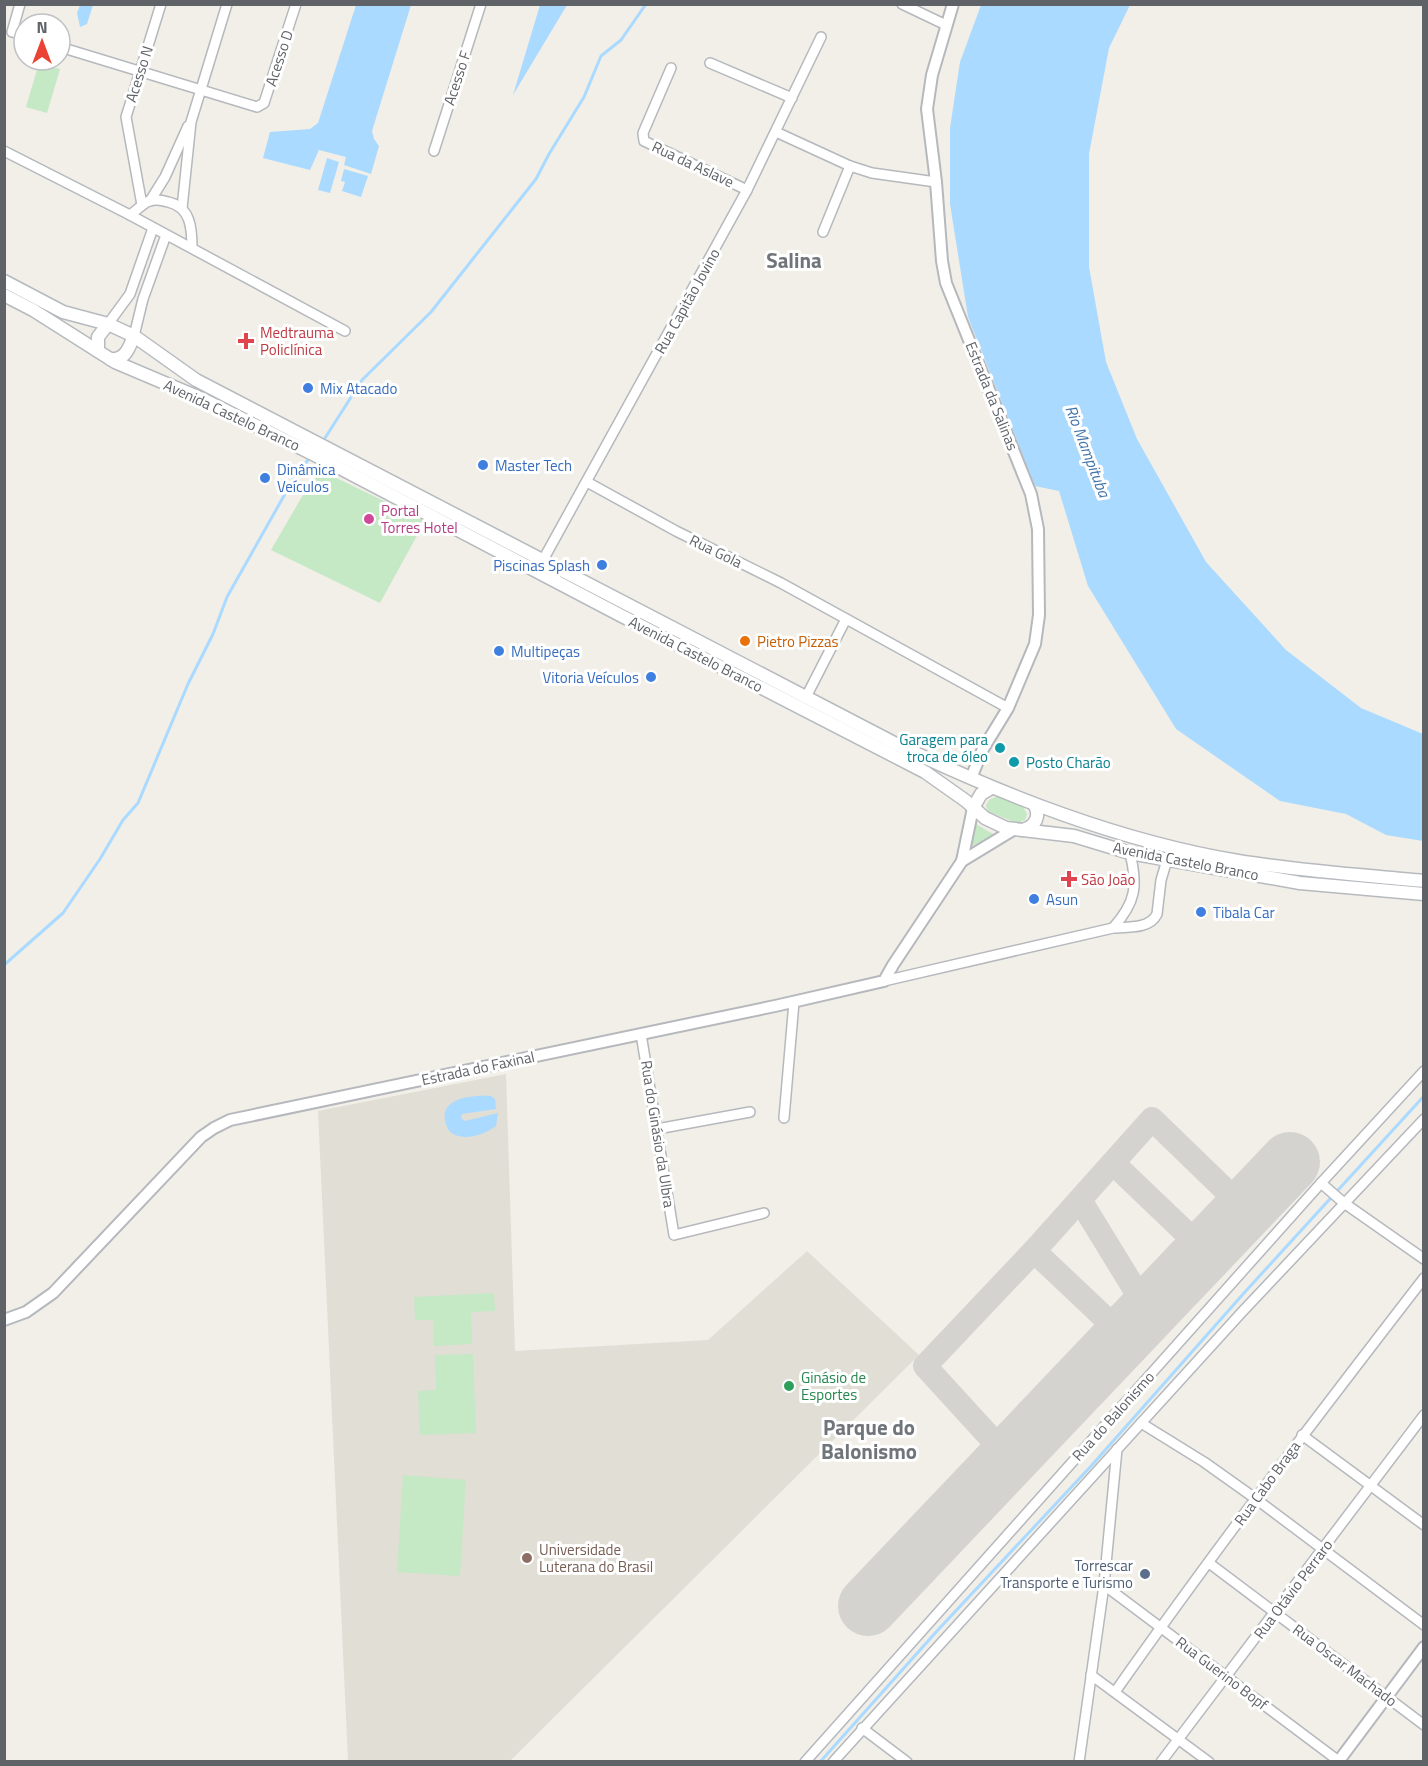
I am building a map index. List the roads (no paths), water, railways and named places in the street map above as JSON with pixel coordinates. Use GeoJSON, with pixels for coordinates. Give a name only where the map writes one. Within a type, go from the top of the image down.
{"type":"FeatureCollection","features":[{"type":"Feature","properties":{"kind":"main road","name":"Avenida Castelo Branco"},"geometry":{"type":"LineString","coordinates":[[4,281],[63,312],[108,324],[134,336],[196,380],[896,744],[992,788],[1130,836],[1238,861],[1424,881]]}},
{"type":"Feature","properties":{"kind":"main road","name":"Avenida Castelo Branco"},"geometry":{"type":"LineString","coordinates":[[4,295],[33,310],[110,359],[200,398],[319,457],[925,772],[996,824],[1017,830],[1074,836],[1130,853],[1300,883],[1424,894]]}},
{"type":"Feature","properties":{"kind":"main road"},"geometry":{"type":"LineString","coordinates":[[98,351],[96,347],[98,337],[108,324]]}},
{"type":"Feature","properties":{"kind":"main road"},"geometry":{"type":"LineString","coordinates":[[110,359],[115,360],[124,355],[134,336]]}},
{"type":"Feature","properties":{"kind":"main road"},"geometry":{"type":"LineString","coordinates":[[970,805],[971,778]]}},
{"type":"Feature","properties":{"kind":"main road"},"geometry":{"type":"LineString","coordinates":[[970,805],[981,794],[992,788]]}},
{"type":"Feature","properties":{"kind":"main road"},"geometry":{"type":"LineString","coordinates":[[1017,830],[1030,827],[1036,821],[1038,812],[1034,804]]}},
{"type":"Feature","properties":{"kind":"street","name":"Acesso N"},"geometry":{"type":"LineString","coordinates":[[146,203],[126,117],[161,4]]}},
{"type":"Feature","properties":{"kind":"street"},"geometry":{"type":"LineString","coordinates":[[182,208],[191,122],[227,4]]}},
{"type":"Feature","properties":{"kind":"street","name":"Acesso D"},"geometry":{"type":"LineString","coordinates":[[199,91],[257,107],[264,103],[296,4]]}},
{"type":"Feature","properties":{"kind":"street","name":"Acesso F"},"geometry":{"type":"LineString","coordinates":[[434,151],[481,4]]}},
{"type":"Feature","properties":{"kind":"street"},"geometry":{"type":"LineString","coordinates":[[902,4],[946,25]]}},
{"type":"Feature","properties":{"kind":"street","name":"Estrada da Salinas"},"geometry":{"type":"LineString","coordinates":[[953,4],[932,75],[927,109],[942,261],[946,283],[1031,494],[1038,529],[1039,615],[1035,644],[1008,708],[983,749],[971,778]]}},
{"type":"Feature","properties":{"kind":"street","name":"Rua Capitão Jovino"},"geometry":{"type":"LineString","coordinates":[[543,560],[747,190],[821,37]]}},
{"type":"Feature","properties":{"kind":"street"},"geometry":{"type":"LineString","coordinates":[[72,51],[199,91]]}},
{"type":"Feature","properties":{"kind":"street"},"geometry":{"type":"LineString","coordinates":[[710,63],[792,99]]}},
{"type":"Feature","properties":{"kind":"street","name":"Rua da Aslave"},"geometry":{"type":"LineString","coordinates":[[671,68],[643,133],[644,141],[747,190]]}},
{"type":"Feature","properties":{"kind":"street"},"geometry":{"type":"LineString","coordinates":[[130,216],[146,203],[165,177],[191,122]]}},
{"type":"Feature","properties":{"kind":"street"},"geometry":{"type":"LineString","coordinates":[[776,132],[850,166],[872,173],[936,182]]}},
{"type":"Feature","properties":{"kind":"street"},"geometry":{"type":"LineString","coordinates":[[4,151],[192,248],[345,331]]}},
{"type":"Feature","properties":{"kind":"street"},"geometry":{"type":"LineString","coordinates":[[823,232],[850,166]]}},
{"type":"Feature","properties":{"kind":"street"},"geometry":{"type":"LineString","coordinates":[[146,203],[159,200],[172,202],[182,208],[192,227],[192,248]]}},
{"type":"Feature","properties":{"kind":"street"},"geometry":{"type":"LineString","coordinates":[[108,324],[130,294],[153,228]]}},
{"type":"Feature","properties":{"kind":"street"},"geometry":{"type":"LineString","coordinates":[[134,336],[143,299],[166,235]]}},
{"type":"Feature","properties":{"kind":"street"},"geometry":{"type":"LineString","coordinates":[[130,294],[143,299]]}},
{"type":"Feature","properties":{"kind":"street","name":"Rua Gola"},"geometry":{"type":"LineString","coordinates":[[587,483],[846,619],[1008,708]]}},
{"type":"Feature","properties":{"kind":"street"},"geometry":{"type":"LineString","coordinates":[[806,697],[846,619]]}},
{"type":"Feature","properties":{"kind":"street"},"geometry":{"type":"LineString","coordinates":[[884,981],[892,965],[962,861],[970,805]]}},
{"type":"Feature","properties":{"kind":"street"},"geometry":{"type":"LineString","coordinates":[[962,861],[1017,830]]}},
{"type":"Feature","properties":{"kind":"street"},"geometry":{"type":"LineString","coordinates":[[1113,928],[1132,901],[1135,878],[1130,853]]}},
{"type":"Feature","properties":{"kind":"street"},"geometry":{"type":"LineString","coordinates":[[884,981],[1113,928],[1146,925],[1155,919],[1159,907],[1161,880],[1167,860]]}},
{"type":"Feature","properties":{"kind":"street","name":"Estrada do Faxinal"},"geometry":{"type":"LineString","coordinates":[[4,1320],[26,1312],[53,1293],[201,1137],[230,1120],[794,1002],[884,981]]}},
{"type":"Feature","properties":{"kind":"street"},"geometry":{"type":"LineString","coordinates":[[784,1118],[794,1002]]}},
{"type":"Feature","properties":{"kind":"street","name":"Rua do Ginásio da Ulbra"},"geometry":{"type":"LineString","coordinates":[[641,1034],[674,1235],[764,1213]]}},
{"type":"Feature","properties":{"kind":"street","name":"Rua do Balonismo"},"geometry":{"type":"LineString","coordinates":[[805,1761],[1324,1186],[1424,1071]]}},
{"type":"Feature","properties":{"kind":"street"},"geometry":{"type":"LineString","coordinates":[[657,1128],[750,1112]]}},
{"type":"Feature","properties":{"kind":"street","name":"Rua do Balonismo"},"geometry":{"type":"LineString","coordinates":[[833,1761],[1342,1201],[1423,1119]]}},
{"type":"Feature","properties":{"kind":"street"},"geometry":{"type":"LineString","coordinates":[[1324,1186],[1424,1259]]}},
{"type":"Feature","properties":{"kind":"street","name":"Rua Cabo Braga"},"geometry":{"type":"LineString","coordinates":[[1115,1692],[1302,1435],[1424,1278]]}},
{"type":"Feature","properties":{"kind":"street","name":"Rua Otávio Perraro"},"geometry":{"type":"LineString","coordinates":[[1161,1761],[1276,1613],[1424,1415]]}},
{"type":"Feature","properties":{"kind":"street"},"geometry":{"type":"LineString","coordinates":[[1141,1423],[1204,1462],[1256,1499],[1424,1625]]}},
{"type":"Feature","properties":{"kind":"street"},"geometry":{"type":"LineString","coordinates":[[1302,1435],[1424,1525]]}},
{"type":"Feature","properties":{"kind":"street"},"geometry":{"type":"LineString","coordinates":[[1079,1761],[1104,1585],[1117,1449]]}},
{"type":"Feature","properties":{"kind":"street","name":"Rua Oscar Machado"},"geometry":{"type":"LineString","coordinates":[[1209,1563],[1424,1725]]}},
{"type":"Feature","properties":{"kind":"street","name":"Rua Guerino Bopf"},"geometry":{"type":"LineString","coordinates":[[1104,1585],[1339,1761]]}},
{"type":"Feature","properties":{"kind":"street"},"geometry":{"type":"LineString","coordinates":[[1339,1761],[1424,1647]]}},
{"type":"Feature","properties":{"kind":"street"},"geometry":{"type":"LineString","coordinates":[[1091,1675],[1209,1761]]}},
{"type":"Feature","properties":{"kind":"street"},"geometry":{"type":"LineString","coordinates":[[862,1728],[902,1760]]}},
{"type":"Feature","properties":{"kind":"water"},"geometry":{"type":"Polygon","coordinates":[[[80,5],[93,5],[87,24],[80,27],[77,13],[80,5]]]}},
{"type":"Feature","properties":{"kind":"water"},"geometry":{"type":"Polygon","coordinates":[[[356,5],[411,5],[372,131],[379,146],[371,174],[344,165],[346,157],[319,150],[310,170],[263,158],[270,132],[310,129],[318,123],[356,5]]]}},
{"type":"Feature","properties":{"kind":"water"},"geometry":{"type":"Polygon","coordinates":[[[540,5],[567,5],[513,95],[540,5]]]}},
{"type":"Feature","properties":{"kind":"water","name":"Rio Mampituba"},"geometry":{"type":"Polygon","coordinates":[[[981,5],[1130,5],[1109,48],[1089,154],[1089,267],[1106,362],[1137,439],[1206,562],[1286,650],[1361,708],[1423,734],[1423,841],[1386,835],[1346,814],[1280,801],[1176,729],[1088,586],[1059,491],[1035,486],[968,317],[950,204],[950,128],[960,62],[981,5]]]}},
{"type":"Feature","properties":{"kind":"water"},"geometry":{"type":"Polygon","coordinates":[[[327,158],[339,162],[330,193],[318,190],[327,158]]]}},
{"type":"Feature","properties":{"kind":"water"},"geometry":{"type":"Polygon","coordinates":[[[344,169],[368,176],[361,197],[342,191],[345,182],[341,181],[344,169]]]}},
{"type":"Feature","properties":{"kind":"water"},"geometry":{"type":"Polygon","coordinates":[[[491,1096],[495,1099],[496,1109],[462,1114],[461,1118],[465,1121],[498,1113],[496,1126],[486,1132],[467,1137],[450,1132],[445,1121],[445,1113],[449,1106],[463,1098],[491,1096]]]}},
{"type":"Feature","properties":{"kind":"waterway"},"geometry":{"type":"LineString","coordinates":[[325,438],[362,380],[431,312],[536,179],[584,97],[601,56],[621,40],[646,4]]}},
{"type":"Feature","properties":{"kind":"waterway"},"geometry":{"type":"LineString","coordinates":[[4,965],[63,913],[100,859],[123,820],[138,803],[188,684],[213,634],[227,597],[294,478],[308,460]]}},
{"type":"Feature","properties":{"kind":"waterway"},"geometry":{"type":"LineString","coordinates":[[820,1762],[937,1631],[1092,1465],[1244,1293],[1424,1096]]}},
{"type":"Feature","properties":{"kind":"place","name":"Medtrauma Policlínica"},"geometry":{"type":"Point","coordinates":[246,341]}},
{"type":"Feature","properties":{"kind":"place","name":"Mix Atacado"},"geometry":{"type":"Point","coordinates":[308,388]}},
{"type":"Feature","properties":{"kind":"place","name":"Master Tech"},"geometry":{"type":"Point","coordinates":[483,465]}},
{"type":"Feature","properties":{"kind":"place","name":"Dinâmica Veículos"},"geometry":{"type":"Point","coordinates":[265,478]}},
{"type":"Feature","properties":{"kind":"place","name":"Portal Torres Hotel"},"geometry":{"type":"Point","coordinates":[369,519]}},
{"type":"Feature","properties":{"kind":"place","name":"Piscinas Splash"},"geometry":{"type":"Point","coordinates":[602,565]}},
{"type":"Feature","properties":{"kind":"place","name":"Pietro Pizzas"},"geometry":{"type":"Point","coordinates":[745,641]}},
{"type":"Feature","properties":{"kind":"place","name":"Multipeças"},"geometry":{"type":"Point","coordinates":[499,651]}},
{"type":"Feature","properties":{"kind":"place","name":"Vitoria Veículos"},"geometry":{"type":"Point","coordinates":[651,677]}},
{"type":"Feature","properties":{"kind":"place","name":"Garagem para troca de óleo"},"geometry":{"type":"Point","coordinates":[1000,748]}},
{"type":"Feature","properties":{"kind":"place","name":"Posto Charão"},"geometry":{"type":"Point","coordinates":[1014,762]}},
{"type":"Feature","properties":{"kind":"place","name":"São João"},"geometry":{"type":"Point","coordinates":[1069,879]}},
{"type":"Feature","properties":{"kind":"place","name":"Asun"},"geometry":{"type":"Point","coordinates":[1034,899]}},
{"type":"Feature","properties":{"kind":"place","name":"Tibala Car"},"geometry":{"type":"Point","coordinates":[1201,912]}},
{"type":"Feature","properties":{"kind":"place","name":"Ginásio de Esportes"},"geometry":{"type":"Point","coordinates":[789,1386]}},
{"type":"Feature","properties":{"kind":"place","name":"Universidade Luterana do Brasil"},"geometry":{"type":"Point","coordinates":[527,1558]}},
{"type":"Feature","properties":{"kind":"place","name":"Torrescar Transporte e Turismo"},"geometry":{"type":"Point","coordinates":[1145,1574]}},
{"type":"Feature","properties":{"kind":"district","name":"Salina"},"geometry":{"type":"Point","coordinates":[794,260]}},
{"type":"Feature","properties":{"kind":"district","name":"Parque do Balonismo"},"geometry":{"type":"Point","coordinates":[869,1439]}}]}
